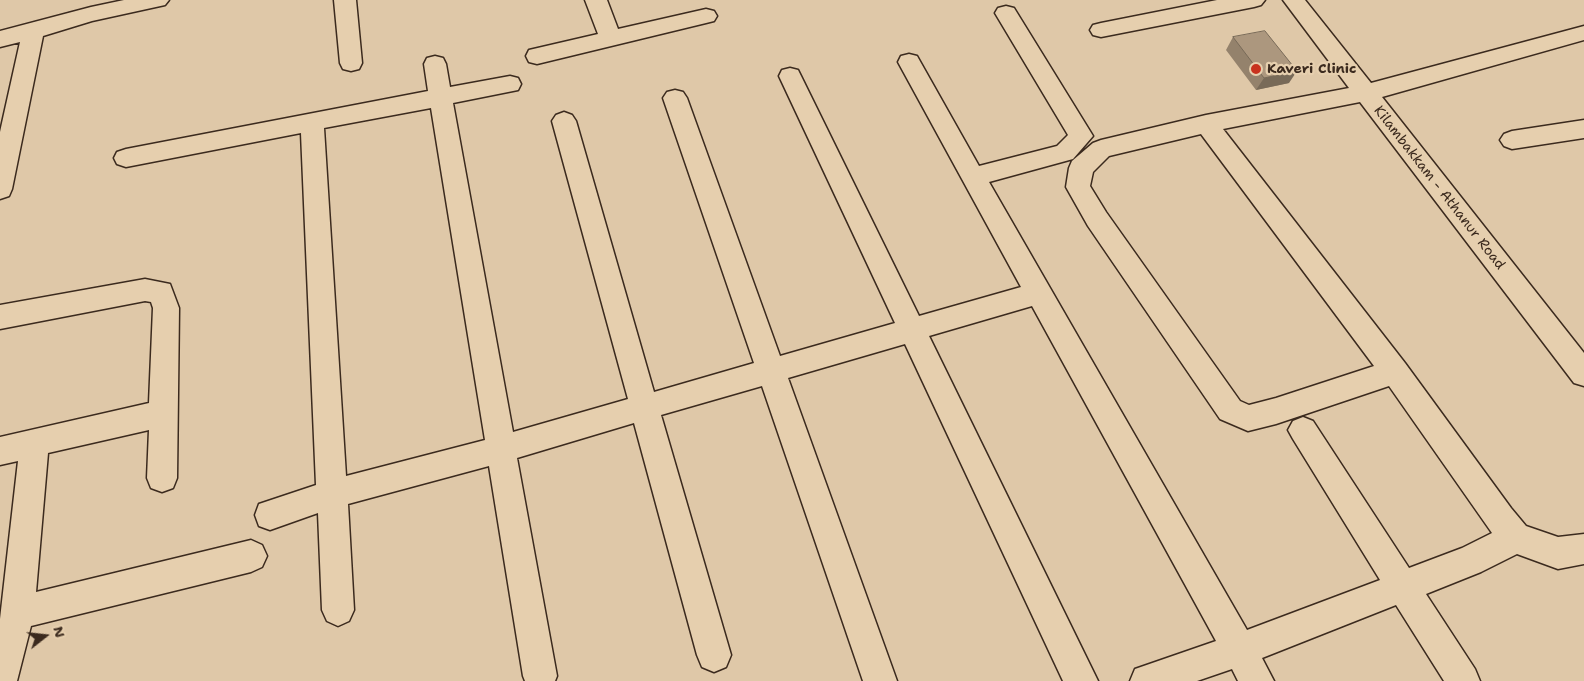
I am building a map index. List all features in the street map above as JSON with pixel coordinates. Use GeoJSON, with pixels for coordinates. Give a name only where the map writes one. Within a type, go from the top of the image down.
{"type":"FeatureCollection","features":[{"type":"Feature","properties":{"kind":"street"},"geometry":{"type":"LineString","coordinates":[[0,38],[34,31],[92,7],[158,0]]}},
{"type":"Feature","properties":{"kind":"street"},"geometry":{"type":"LineString","coordinates":[[345,0],[351,63]]}},
{"type":"Feature","properties":{"kind":"street"},"geometry":{"type":"LineString","coordinates":[[596,0],[611,38]]}},
{"type":"Feature","properties":{"kind":"street"},"geometry":{"type":"LineString","coordinates":[[1101,30],[1254,0]]}},
{"type":"Feature","properties":{"kind":"street","name":"Kilambakkam - Athanur Road"},"geometry":{"type":"LineString","coordinates":[[1294,0],[1584,374]]}},
{"type":"Feature","properties":{"kind":"street"},"geometry":{"type":"LineString","coordinates":[[973,177],[1065,154],[1080,136],[1006,13]]}},
{"type":"Feature","properties":{"kind":"street"},"geometry":{"type":"LineString","coordinates":[[537,56],[706,16]]}},
{"type":"Feature","properties":{"kind":"street"},"geometry":{"type":"LineString","coordinates":[[0,189],[5,142],[34,31]]}},
{"type":"Feature","properties":{"kind":"street"},"geometry":{"type":"LineString","coordinates":[[1395,372],[1276,411],[1248,418],[1230,410],[1097,219],[1078,187],[1081,168],[1101,149],[1206,124],[1365,93],[1584,33]]}},
{"type":"Feature","properties":{"kind":"street"},"geometry":{"type":"LineString","coordinates":[[910,62],[1257,681]]}},
{"type":"Feature","properties":{"kind":"street"},"geometry":{"type":"LineString","coordinates":[[436,64],[540,676]]}},
{"type":"Feature","properties":{"kind":"street"},"geometry":{"type":"LineString","coordinates":[[790,76],[1081,681]]}},
{"type":"Feature","properties":{"kind":"street"},"geometry":{"type":"LineString","coordinates":[[126,158],[510,84]]}},
{"type":"Feature","properties":{"kind":"street"},"geometry":{"type":"LineString","coordinates":[[675,98],[880,681]]}},
{"type":"Feature","properties":{"kind":"street"},"geometry":{"type":"LineString","coordinates":[[564,121],[714,656]]}},
{"type":"Feature","properties":{"kind":"street"},"geometry":{"type":"LineString","coordinates":[[312,122],[338,610]]}},
{"type":"Feature","properties":{"kind":"street"},"geometry":{"type":"LineString","coordinates":[[1206,124],[1395,372],[1500,519],[1516,538],[1558,553],[1584,549]]}},
{"type":"Feature","properties":{"kind":"street"},"geometry":{"type":"LineString","coordinates":[[1512,140],[1584,129]]}},
{"type":"Feature","properties":{"kind":"street"},"geometry":{"type":"LineString","coordinates":[[0,317],[145,290],[161,292],[166,308],[162,478]]}},
{"type":"Feature","properties":{"kind":"street"},"geometry":{"type":"LineString","coordinates":[[270,515],[332,494],[501,449],[771,369],[1038,293]]}},
{"type":"Feature","properties":{"kind":"street"},"geometry":{"type":"LineString","coordinates":[[0,451],[164,413]]}},
{"type":"Feature","properties":{"kind":"street"},"geometry":{"type":"LineString","coordinates":[[1303,430],[1463,681]]}},
{"type":"Feature","properties":{"kind":"street"},"geometry":{"type":"LineString","coordinates":[[0,681],[18,613],[34,444]]}},
{"type":"Feature","properties":{"kind":"street"},"geometry":{"type":"LineString","coordinates":[[1147,681],[1238,650],[1402,588],[1470,561],[1516,538]]}},
{"type":"Feature","properties":{"kind":"street"},"geometry":{"type":"LineString","coordinates":[[18,613],[251,556]]}},
{"type":"Feature","properties":{"kind":"building"},"geometry":{"type":"Polygon","coordinates":[[[1265,31],[1297,71],[1264,78],[1233,37],[1265,31]]]}},
{"type":"Feature","properties":{"kind":"place","name":"Kaveri Clinic"},"geometry":{"type":"Point","coordinates":[1256,69]}}]}
